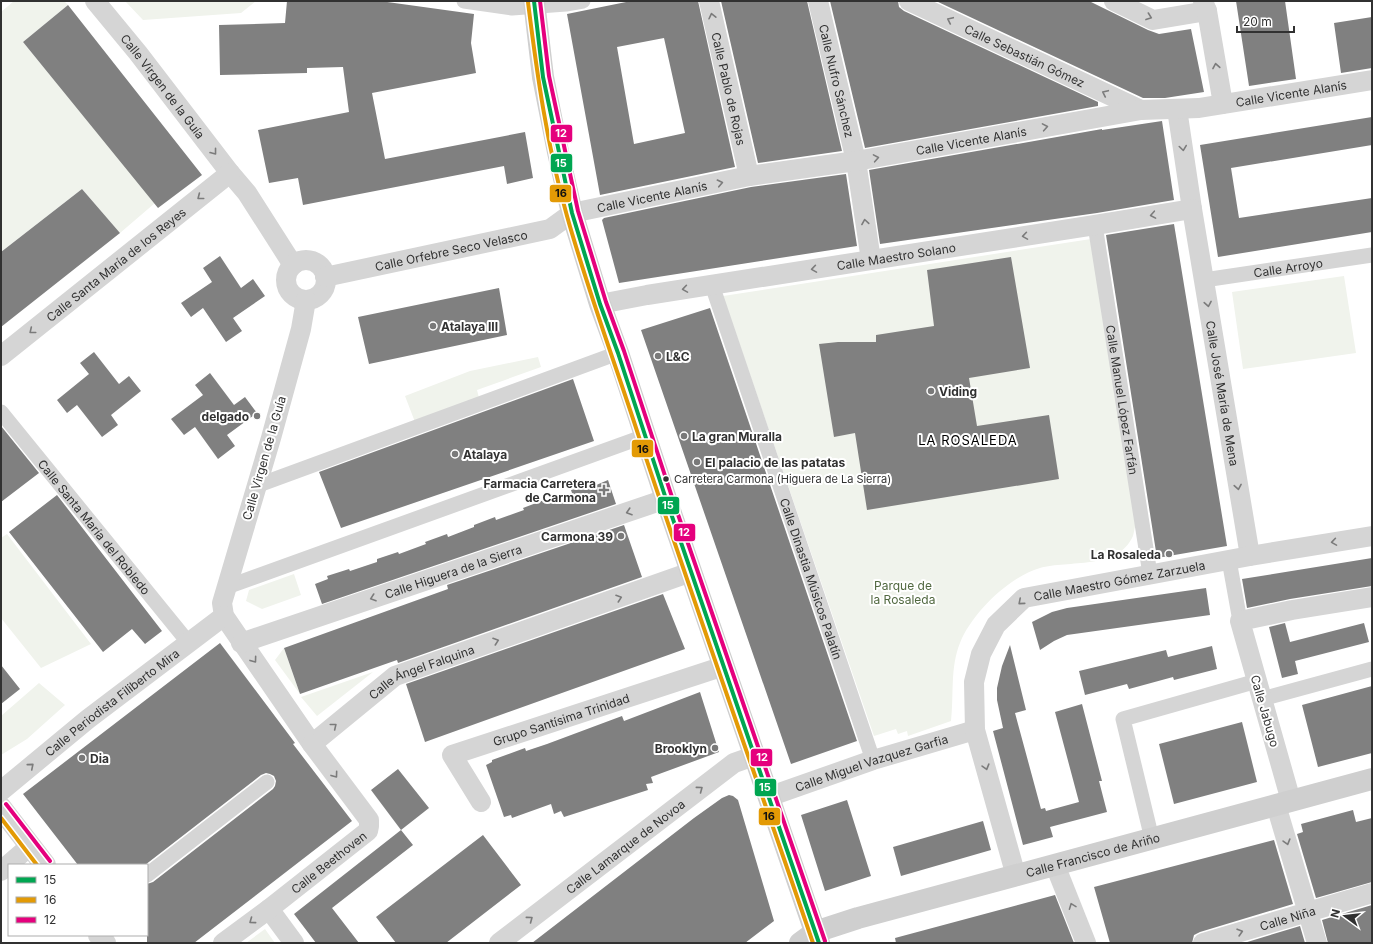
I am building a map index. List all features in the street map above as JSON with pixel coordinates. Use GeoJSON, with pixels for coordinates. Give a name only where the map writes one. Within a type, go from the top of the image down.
{"type":"FeatureCollection","features":[{"type":"Feature","properties":{"kind":"main road"},"geometry":{"type":"LineString","coordinates":[[534,4],[543,77],[572,213],[600,304],[618,353],[666,499],[768,797],[811,939]]}},
{"type":"Feature","properties":{"kind":"main road","name":"Calle Francisco de Ariño"},"geometry":{"type":"LineString","coordinates":[[811,939],[858,918],[1372,779]]}},
{"type":"Feature","properties":{"kind":"street","name":"Calle Virgen de la Guía"},"geometry":{"type":"LineString","coordinates":[[95,1],[138,53],[230,173],[248,193],[293,265]]}},
{"type":"Feature","properties":{"kind":"street"},"geometry":{"type":"LineString","coordinates":[[464,1],[512,8],[534,4],[566,4],[583,1]]}},
{"type":"Feature","properties":{"kind":"street","name":"Calle Pablo de Rojas"},"geometry":{"type":"LineString","coordinates":[[709,1],[749,176]]}},
{"type":"Feature","properties":{"kind":"street","name":"Calle Nufro Sánchez"},"geometry":{"type":"LineString","coordinates":[[818,1],[856,161],[871,260]]}},
{"type":"Feature","properties":{"kind":"street","name":"Calle Sebastián Gómez"},"geometry":{"type":"LineString","coordinates":[[909,1],[1141,110]]}},
{"type":"Feature","properties":{"kind":"street"},"geometry":{"type":"LineString","coordinates":[[1114,1],[1154,20],[1205,6],[1223,104]]}},
{"type":"Feature","properties":{"kind":"street","name":"Calle Vicente Alanís"},"geometry":{"type":"LineString","coordinates":[[572,213],[749,176],[856,161],[1141,110],[1199,108],[1372,80]]}},
{"type":"Feature","properties":{"kind":"street","name":"Calle José María de Mena"},"geometry":{"type":"LineString","coordinates":[[1177,109],[1192,209],[1250,556]]}},
{"type":"Feature","properties":{"kind":"street","name":"Calle Santa María de los Reyes"},"geometry":{"type":"LineString","coordinates":[[1,356],[230,173]]}},
{"type":"Feature","properties":{"kind":"street","name":"Calle Maestro Solano"},"geometry":{"type":"LineString","coordinates":[[600,304],[1192,209]]}},
{"type":"Feature","properties":{"kind":"street","name":"Calle Orfebre Seco Velasco"},"geometry":{"type":"LineString","coordinates":[[325,277],[550,229],[572,213]]}},
{"type":"Feature","properties":{"kind":"street","name":"Calle Manuel López Farfán"},"geometry":{"type":"LineString","coordinates":[[1095,225],[1150,574]]}},
{"type":"Feature","properties":{"kind":"street","name":"Calle Arroyo"},"geometry":{"type":"LineString","coordinates":[[1204,280],[1372,254]]}},
{"type":"Feature","properties":{"kind":"street"},"geometry":{"type":"LineString","coordinates":[[310,260],[320,266],[325,277],[325,283],[320,293],[316,297],[306,300],[298,298],[292,294],[286,283],[286,276],[293,265],[298,262],[310,260]]}},
{"type":"Feature","properties":{"kind":"street","name":"Calle Dinastia Músicos Palatín"},"geometry":{"type":"LineString","coordinates":[[712,285],[873,760]]}},
{"type":"Feature","properties":{"kind":"street","name":"Calle Virgen de la Guía"},"geometry":{"type":"LineString","coordinates":[[224,616],[222,602],[299,336],[306,300]]}},
{"type":"Feature","properties":{"kind":"street"},"geometry":{"type":"LineString","coordinates":[[256,486],[618,353]]}},
{"type":"Feature","properties":{"kind":"street","name":"Calle Santa María del Robledo"},"geometry":{"type":"LineString","coordinates":[[1,412],[188,642]]}},
{"type":"Feature","properties":{"kind":"street"},"geometry":{"type":"LineString","coordinates":[[227,587],[645,436]]}},
{"type":"Feature","properties":{"kind":"street","name":"Calle Higuera de la Sierra"},"geometry":{"type":"LineString","coordinates":[[241,643],[666,499]]}},
{"type":"Feature","properties":{"kind":"street"},"geometry":{"type":"LineString","coordinates":[[1250,556],[1372,536]]}},
{"type":"Feature","properties":{"kind":"street","name":"Calle Maestro Gómez Zarzuela"},"geometry":{"type":"LineString","coordinates":[[1016,876],[975,730],[974,682],[981,654],[996,625],[1024,598],[1250,556]]}},
{"type":"Feature","properties":{"kind":"street","name":"Calle Jabugo"},"geometry":{"type":"LineString","coordinates":[[1229,560],[1240,621],[1259,690],[1308,912],[1317,943]]}},
{"type":"Feature","properties":{"kind":"street","name":"Calle Ángel Falquina"},"geometry":{"type":"LineString","coordinates":[[312,744],[395,676],[691,572]]}},
{"type":"Feature","properties":{"kind":"street"},"geometry":{"type":"LineString","coordinates":[[1240,621],[1372,597]]}},
{"type":"Feature","properties":{"kind":"street"},"geometry":{"type":"LineString","coordinates":[[224,616],[241,643],[312,744]]}},
{"type":"Feature","properties":{"kind":"street","name":"Calle Periodista Filiberto Mira"},"geometry":{"type":"LineString","coordinates":[[1,791],[88,718],[224,616]]}},
{"type":"Feature","properties":{"kind":"street","name":"Grupo Santísima Trinidad"},"geometry":{"type":"LineString","coordinates":[[481,802],[452,755],[724,666]]}},
{"type":"Feature","properties":{"kind":"street"},"geometry":{"type":"LineString","coordinates":[[1152,839],[1123,719],[1259,690],[1372,669]]}},
{"type":"Feature","properties":{"kind":"street","name":"Calle Miguel Vazquez Garfia"},"geometry":{"type":"LineString","coordinates":[[768,797],[873,760],[975,730]]}},
{"type":"Feature","properties":{"kind":"street","name":"Calle Beethoven"},"geometry":{"type":"LineString","coordinates":[[223,943],[269,909],[368,831],[369,820],[312,744]]}},
{"type":"Feature","properties":{"kind":"street","name":"Calle Lamarque de Novoa"},"geometry":{"type":"LineString","coordinates":[[499,943],[734,763],[754,756]]}},
{"type":"Feature","properties":{"kind":"street"},"geometry":{"type":"LineString","coordinates":[[148,874],[267,782]]}},
{"type":"Feature","properties":{"kind":"street"},"geometry":{"type":"LineString","coordinates":[[1,808],[44,864]]}},
{"type":"Feature","properties":{"kind":"street"},"geometry":{"type":"LineString","coordinates":[[8,864],[30,846]]}},
{"type":"Feature","properties":{"kind":"street"},"geometry":{"type":"LineString","coordinates":[[1055,865],[1086,943]]}},
{"type":"Feature","properties":{"kind":"street","name":"Calle Niña"},"geometry":{"type":"LineString","coordinates":[[1203,943],[1372,893]]}},
{"type":"Feature","properties":{"kind":"street"},"geometry":{"type":"LineString","coordinates":[[269,909],[294,943]]}},
{"type":"Feature","properties":{"kind":"green space"},"geometry":{"type":"Polygon","coordinates":[[[14,1],[64,1],[68,5],[23,42],[155,203],[120,233],[82,189],[1,252],[1,12],[14,1]]]}},
{"type":"Feature","properties":{"kind":"green space"},"geometry":{"type":"Polygon","coordinates":[[[125,1],[256,1],[241,13],[143,20],[125,1]]]}},
{"type":"Feature","properties":{"kind":"green space","name":"Parque de la Rosaleda"},"geometry":{"type":"Polygon","coordinates":[[[1091,239],[1136,522],[1133,536],[1126,547],[1116,554],[1104,559],[1040,568],[1016,579],[1004,588],[982,608],[973,620],[960,643],[955,662],[951,721],[908,736],[907,731],[898,734],[896,729],[874,736],[723,296],[1091,239]]]}},
{"type":"Feature","properties":{"kind":"green space"},"geometry":{"type":"Polygon","coordinates":[[[1344,276],[1356,353],[1243,369],[1232,292],[1344,276]]]}},
{"type":"Feature","properties":{"kind":"green space"},"geometry":{"type":"Polygon","coordinates":[[[538,357],[541,367],[477,390],[479,398],[415,422],[405,396],[470,371],[538,357]]]}},
{"type":"Feature","properties":{"kind":"green space"},"geometry":{"type":"Polygon","coordinates":[[[7,534],[91,644],[41,668],[1,618],[1,538],[7,534]]]}},
{"type":"Feature","properties":{"kind":"green space"},"geometry":{"type":"Polygon","coordinates":[[[294,574],[301,595],[262,609],[246,601],[249,590],[294,574]]]}},
{"type":"Feature","properties":{"kind":"green space"},"geometry":{"type":"Polygon","coordinates":[[[284,648],[300,694],[275,660],[284,648]]]}},
{"type":"Feature","properties":{"kind":"green space"},"geometry":{"type":"Polygon","coordinates":[[[373,672],[317,716],[301,697],[373,672]]]}},
{"type":"Feature","properties":{"kind":"green space"},"geometry":{"type":"Polygon","coordinates":[[[39,683],[65,705],[27,739],[1,755],[1,716],[39,683]]]}},
{"type":"Feature","properties":{"kind":"green space"},"geometry":{"type":"Polygon","coordinates":[[[265,929],[275,943],[246,943],[265,929]]]}},
{"type":"Feature","properties":{"kind":"building"},"geometry":{"type":"Polygon","coordinates":[[[287,1],[380,1],[474,14],[471,43],[476,73],[372,93],[385,159],[525,132],[533,178],[507,184],[504,166],[303,205],[298,178],[269,183],[258,130],[349,112],[343,67],[307,68],[307,73],[220,75],[219,25],[285,23],[287,1]]]}},
{"type":"Feature","properties":{"kind":"building"},"geometry":{"type":"Polygon","coordinates":[[[631,1],[698,1],[735,167],[600,195],[567,14],[631,1]],[[664,38],[617,47],[634,144],[685,133],[664,38]]]}},
{"type":"Feature","properties":{"kind":"building"},"geometry":{"type":"Polygon","coordinates":[[[721,1],[807,1],[842,151],[758,163],[721,1]]]}},
{"type":"Feature","properties":{"kind":"building"},"geometry":{"type":"Polygon","coordinates":[[[830,1],[898,1],[899,7],[904,11],[1098,102],[1098,106],[865,148],[830,1]]]}},
{"type":"Feature","properties":{"kind":"building"},"geometry":{"type":"Polygon","coordinates":[[[936,1],[1089,1],[1159,34],[1191,29],[1204,92],[1165,98],[1143,98],[936,1]]]}},
{"type":"Feature","properties":{"kind":"building"},"geometry":{"type":"Polygon","coordinates":[[[1236,1],[1285,1],[1296,79],[1249,86],[1236,1]]]}},
{"type":"Feature","properties":{"kind":"building"},"geometry":{"type":"Polygon","coordinates":[[[68,5],[202,175],[158,208],[23,42],[68,5]]]}},
{"type":"Feature","properties":{"kind":"building"},"geometry":{"type":"Polygon","coordinates":[[[1372,17],[1372,68],[1341,73],[1334,23],[1372,17]]]}},
{"type":"Feature","properties":{"kind":"building"},"geometry":{"type":"Polygon","coordinates":[[[1372,117],[1372,145],[1231,168],[1239,218],[1372,198],[1372,232],[1218,257],[1200,145],[1372,117]]]}},
{"type":"Feature","properties":{"kind":"building"},"geometry":{"type":"Polygon","coordinates":[[[1162,121],[1174,200],[1097,213],[880,244],[869,170],[1102,129],[1162,121]]]}},
{"type":"Feature","properties":{"kind":"building"},"geometry":{"type":"Polygon","coordinates":[[[846,174],[857,246],[619,283],[602,220],[604,218],[751,187],[846,174]]]}},
{"type":"Feature","properties":{"kind":"building"},"geometry":{"type":"Polygon","coordinates":[[[82,189],[120,233],[1,327],[1,252],[82,189]]]}},
{"type":"Feature","properties":{"kind":"building"},"geometry":{"type":"Polygon","coordinates":[[[1174,224],[1227,546],[1157,558],[1106,235],[1174,224]]]}},
{"type":"Feature","properties":{"kind":"building"},"geometry":{"type":"Polygon","coordinates":[[[220,256],[241,288],[253,279],[265,296],[233,318],[242,331],[226,342],[203,308],[191,317],[181,303],[212,282],[203,268],[220,256]]]}},
{"type":"Feature","properties":{"kind":"building"},"geometry":{"type":"Polygon","coordinates":[[[1011,257],[1030,368],[969,378],[977,426],[1049,415],[1059,479],[867,510],[855,433],[834,437],[819,344],[838,342],[876,342],[876,335],[934,326],[927,270],[1011,257]]]}},
{"type":"Feature","properties":{"kind":"building","name":"Atalaya III"},"geometry":{"type":"Polygon","coordinates":[[[499,288],[507,335],[369,364],[358,317],[499,288]]]}},
{"type":"Feature","properties":{"kind":"building"},"geometry":{"type":"Polygon","coordinates":[[[710,308],[857,741],[791,764],[641,330],[710,308]]]}},
{"type":"Feature","properties":{"kind":"building"},"geometry":{"type":"Polygon","coordinates":[[[94,352],[119,384],[129,376],[141,391],[111,415],[118,425],[102,437],[77,405],[67,413],[57,400],[89,374],[80,363],[94,352]]]}},
{"type":"Feature","properties":{"kind":"building"},"geometry":{"type":"Polygon","coordinates":[[[210,373],[234,405],[245,397],[257,413],[227,435],[235,446],[218,459],[195,427],[184,435],[171,419],[203,395],[195,385],[210,373]]]}},
{"type":"Feature","properties":{"kind":"building","name":"Atalaya"},"geometry":{"type":"Polygon","coordinates":[[[573,379],[594,441],[341,528],[319,472],[573,379]]]}},
{"type":"Feature","properties":{"kind":"building"},"geometry":{"type":"Polygon","coordinates":[[[1,426],[39,473],[1,502],[1,426]]]}},
{"type":"Feature","properties":{"kind":"building"},"geometry":{"type":"Polygon","coordinates":[[[608,480],[616,504],[322,604],[315,584],[328,579],[327,576],[349,569],[350,571],[377,562],[377,559],[398,552],[399,554],[447,534],[448,537],[495,517],[496,520],[524,510],[523,508],[544,500],[545,502],[572,493],[571,490],[593,483],[594,486],[608,480]]]}},
{"type":"Feature","properties":{"kind":"building"},"geometry":{"type":"Polygon","coordinates":[[[57,495],[162,631],[145,644],[132,629],[103,652],[9,532],[57,495]]]}},
{"type":"Feature","properties":{"kind":"building"},"geometry":{"type":"Polygon","coordinates":[[[624,525],[642,577],[398,663],[397,660],[300,694],[284,648],[448,589],[447,585],[624,525]]]}},
{"type":"Feature","properties":{"kind":"building"},"geometry":{"type":"Polygon","coordinates":[[[1372,558],[1372,586],[1290,599],[1247,608],[1242,579],[1372,558]]]}},
{"type":"Feature","properties":{"kind":"building"},"geometry":{"type":"Polygon","coordinates":[[[1206,588],[1210,615],[1067,635],[1040,650],[1032,622],[1052,612],[1067,608],[1206,588]]]}},
{"type":"Feature","properties":{"kind":"building"},"geometry":{"type":"Polygon","coordinates":[[[663,594],[685,649],[425,742],[406,684],[663,594]]]}},
{"type":"Feature","properties":{"kind":"building"},"geometry":{"type":"Polygon","coordinates":[[[1285,623],[1290,642],[1364,623],[1369,642],[1295,661],[1298,674],[1282,678],[1269,627],[1285,623]]]}},
{"type":"Feature","properties":{"kind":"building"},"geometry":{"type":"Polygon","coordinates":[[[220,643],[295,743],[293,744],[352,821],[194,943],[147,943],[148,884],[153,882],[273,789],[276,781],[274,776],[266,773],[261,775],[146,864],[77,864],[23,794],[220,643]]]}},
{"type":"Feature","properties":{"kind":"building"},"geometry":{"type":"Polygon","coordinates":[[[1010,645],[1026,710],[1015,713],[1041,809],[1045,808],[1046,811],[1079,802],[1055,712],[1082,704],[1102,781],[1099,781],[1107,812],[1050,827],[1053,837],[1023,845],[993,731],[1003,728],[997,700],[997,688],[1002,666],[1010,645]]]}},
{"type":"Feature","properties":{"kind":"building"},"geometry":{"type":"Polygon","coordinates":[[[1212,646],[1217,669],[1174,680],[1173,677],[1129,689],[1127,684],[1085,695],[1079,671],[1166,650],[1168,657],[1212,646]]]}},
{"type":"Feature","properties":{"kind":"building"},"geometry":{"type":"Polygon","coordinates":[[[1,665],[20,689],[1,704],[1,665]]]}},
{"type":"Feature","properties":{"kind":"building"},"geometry":{"type":"Polygon","coordinates":[[[1372,686],[1372,753],[1318,767],[1302,705],[1372,686]]]}},
{"type":"Feature","properties":{"kind":"building"},"geometry":{"type":"Polygon","coordinates":[[[700,692],[719,752],[651,777],[653,783],[646,784],[648,790],[564,817],[561,811],[554,814],[551,804],[512,818],[511,815],[504,817],[486,765],[492,762],[492,760],[525,748],[526,751],[547,744],[622,716],[624,721],[700,692]]]}},
{"type":"Feature","properties":{"kind":"building"},"geometry":{"type":"Polygon","coordinates":[[[1242,722],[1257,782],[1174,804],[1159,744],[1242,722]]]}},
{"type":"Feature","properties":{"kind":"building"},"geometry":{"type":"Polygon","coordinates":[[[398,769],[429,808],[401,830],[371,790],[398,769]]]}},
{"type":"Feature","properties":{"kind":"building"},"geometry":{"type":"Polygon","coordinates":[[[729,795],[738,800],[774,921],[745,943],[532,943],[694,818],[722,798],[729,795]]]}},
{"type":"Feature","properties":{"kind":"building"},"geometry":{"type":"Polygon","coordinates":[[[847,800],[871,876],[825,891],[801,815],[847,800]]]}},
{"type":"Feature","properties":{"kind":"building"},"geometry":{"type":"Polygon","coordinates":[[[1353,810],[1356,822],[1372,818],[1372,882],[1316,898],[1297,834],[1303,832],[1301,824],[1353,810]]]}},
{"type":"Feature","properties":{"kind":"building"},"geometry":{"type":"Polygon","coordinates":[[[983,821],[991,850],[901,876],[893,847],[983,821]]]}},
{"type":"Feature","properties":{"kind":"building"},"geometry":{"type":"Polygon","coordinates":[[[401,830],[413,845],[332,908],[359,943],[316,943],[294,914],[401,830]]]}},
{"type":"Feature","properties":{"kind":"building"},"geometry":{"type":"Polygon","coordinates":[[[483,835],[521,885],[446,943],[396,943],[376,917],[483,835]]]}},
{"type":"Feature","properties":{"kind":"building"},"geometry":{"type":"Polygon","coordinates":[[[1274,840],[1293,904],[1200,932],[1194,935],[1192,943],[1110,943],[1094,887],[1274,840]]]}},
{"type":"Feature","properties":{"kind":"building"},"geometry":{"type":"Polygon","coordinates":[[[1055,895],[1074,943],[896,943],[895,938],[1055,895]]]}},
{"type":"Feature","properties":{"kind":"building"},"geometry":{"type":"Polygon","coordinates":[[[1372,905],[1372,943],[1328,943],[1322,920],[1372,905]]]}},
{"type":"Feature","properties":{"kind":"building"},"geometry":{"type":"Polygon","coordinates":[[[1300,926],[1305,943],[1244,943],[1300,926]]]}},
{"type":"Feature","properties":{"kind":"transit line","name":"15"},"geometry":{"type":"LineString","coordinates":[[534,1],[543,77],[572,213],[600,304],[819,943]]}},
{"type":"Feature","properties":{"kind":"transit line","name":"12"},"geometry":{"type":"LineString","coordinates":[[540,1],[549,76],[578,211],[606,302],[825,941]]}},
{"type":"Feature","properties":{"kind":"transit line","name":"16"},"geometry":{"type":"LineString","coordinates":[[528,2],[548,137],[560,190],[575,244],[682,564],[813,943]]}},
{"type":"Feature","properties":{"kind":"transit line","name":"12"},"geometry":{"type":"LineString","coordinates":[[6,804],[50,861]]}},
{"type":"Feature","properties":{"kind":"transit line","name":"16"},"geometry":{"type":"LineString","coordinates":[[1,818],[36,864]]}},
{"type":"Feature","properties":{"kind":"place","name":"Atalaya III"},"geometry":{"type":"Point","coordinates":[433,326]}},
{"type":"Feature","properties":{"kind":"place","name":"L&C"},"geometry":{"type":"Point","coordinates":[658,356]}},
{"type":"Feature","properties":{"kind":"place","name":"Viding"},"geometry":{"type":"Point","coordinates":[931,391]}},
{"type":"Feature","properties":{"kind":"place","name":"delgado"},"geometry":{"type":"Point","coordinates":[257,416]}},
{"type":"Feature","properties":{"kind":"place","name":"La gran Muralla"},"geometry":{"type":"Point","coordinates":[684,436]}},
{"type":"Feature","properties":{"kind":"place","name":"Atalaya"},"geometry":{"type":"Point","coordinates":[455,454]}},
{"type":"Feature","properties":{"kind":"place","name":"El palacio de las patatas"},"geometry":{"type":"Point","coordinates":[697,462]}},
{"type":"Feature","properties":{"kind":"place","name":"Carretera Carmona (Higuera de La Sierra)"},"geometry":{"type":"Point","coordinates":[666,479]}},
{"type":"Feature","properties":{"kind":"place","name":"Farmacia Carretera de Carmona"},"geometry":{"type":"Point","coordinates":[604,490]}},
{"type":"Feature","properties":{"kind":"place","name":"Carmona 39"},"geometry":{"type":"Point","coordinates":[621,536]}},
{"type":"Feature","properties":{"kind":"place","name":"La Rosaleda"},"geometry":{"type":"Point","coordinates":[1169,554]}},
{"type":"Feature","properties":{"kind":"place","name":"Brooklyn"},"geometry":{"type":"Point","coordinates":[715,748]}},
{"type":"Feature","properties":{"kind":"place","name":"Dia"},"geometry":{"type":"Point","coordinates":[82,758]}},
{"type":"Feature","properties":{"kind":"district","name":"LA ROSALEDA"},"geometry":{"type":"Point","coordinates":[968,440]}}]}
